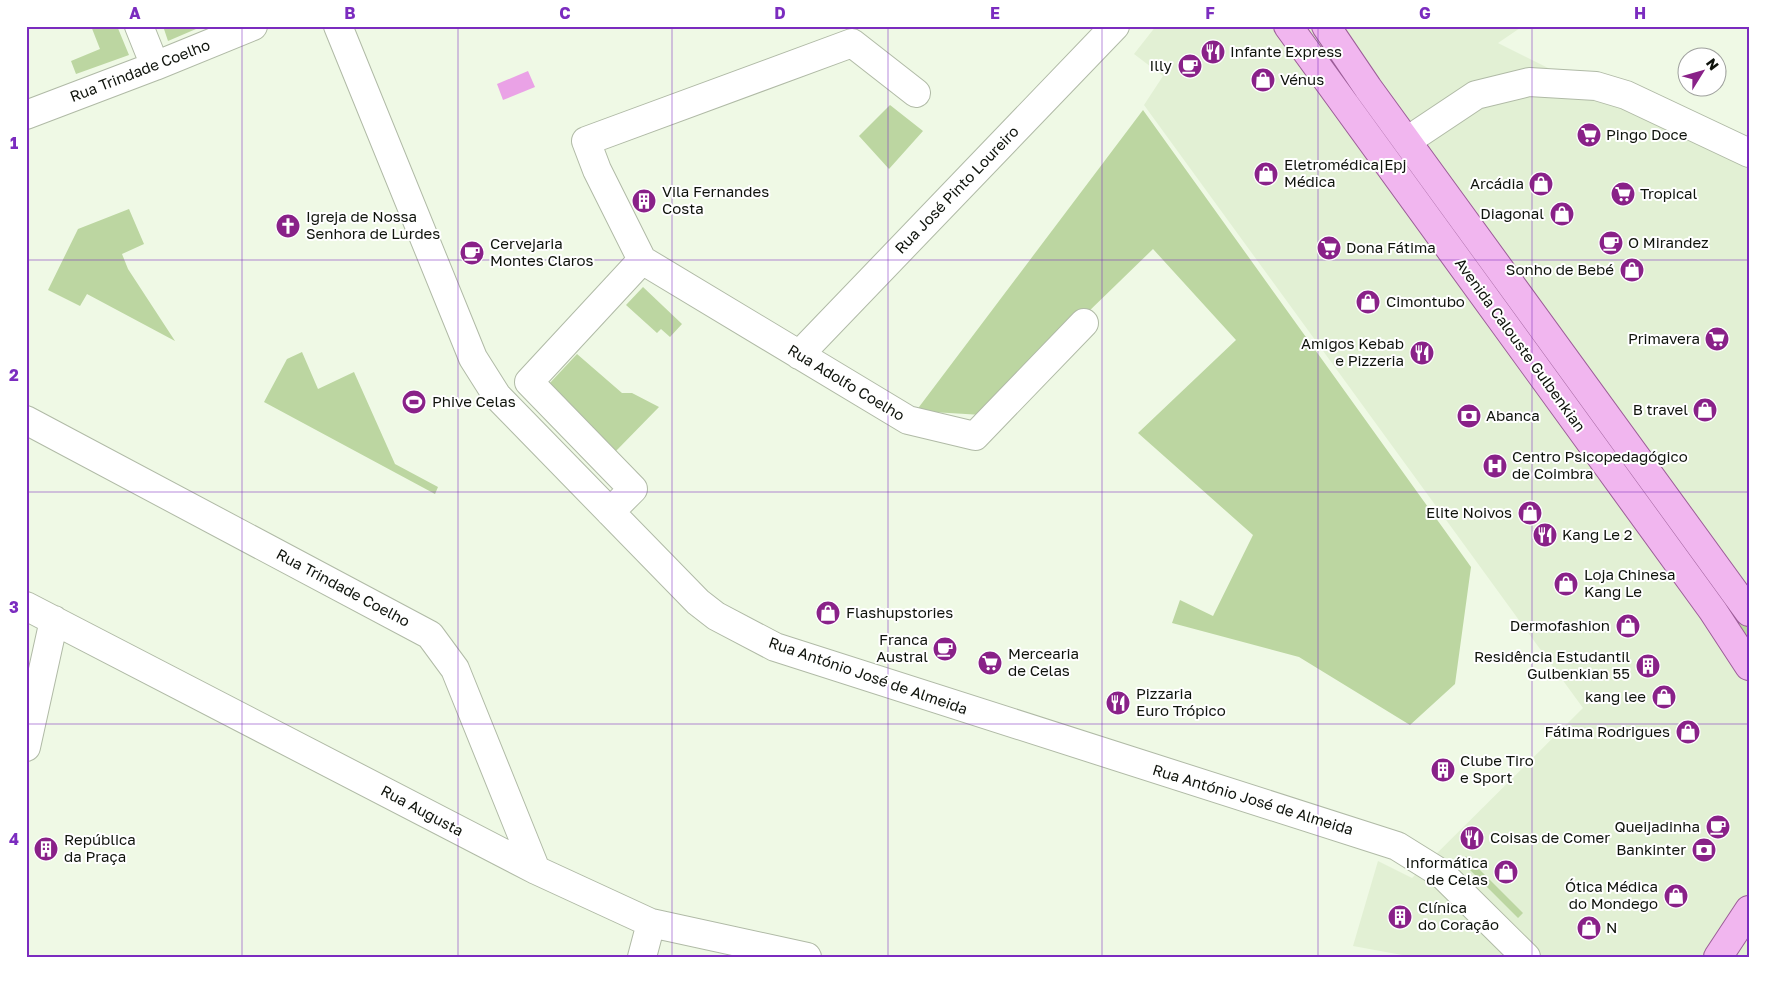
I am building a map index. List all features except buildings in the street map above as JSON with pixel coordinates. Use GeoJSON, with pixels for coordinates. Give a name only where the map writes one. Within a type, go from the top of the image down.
{"type":"FeatureCollection","features":[{"type":"Feature","properties":{"kind":"main road","name":"Avenida Calouste Gulbenkian"},"geometry":{"type":"LineString","coordinates":[[1288,26],[1707,603],[1749,666]]}},
{"type":"Feature","properties":{"kind":"main road","name":"Avenida Calouste Gulbenkian"},"geometry":{"type":"LineString","coordinates":[[1326,26],[1749,612]]}},
{"type":"Feature","properties":{"kind":"main road"},"geometry":{"type":"LineString","coordinates":[[1718,957],[1749,910]]}},
{"type":"Feature","properties":{"kind":"street"},"geometry":{"type":"LineString","coordinates":[[139,26],[155,66]]}},
{"type":"Feature","properties":{"kind":"street","name":"Rua Trindade Coelho"},"geometry":{"type":"LineString","coordinates":[[26,115],[253,26]]}},
{"type":"Feature","properties":{"kind":"street","name":"Rua António José de Almeida"},"geometry":{"type":"LineString","coordinates":[[338,26],[473,358],[497,396],[710,612],[775,647],[1397,846],[1442,874],[1526,957]]}},
{"type":"Feature","properties":{"kind":"street","name":"Rua José Pinto Loureiro"},"geometry":{"type":"LineString","coordinates":[[799,355],[1115,26]]}},
{"type":"Feature","properties":{"kind":"street"},"geometry":{"type":"LineString","coordinates":[[610,512],[633,489],[528,382],[642,260],[597,170],[586,141],[852,43],[916,93]]}},
{"type":"Feature","properties":{"kind":"street"},"geometry":{"type":"LineString","coordinates":[[1408,141],[1476,95],[1529,82],[1596,86],[1626,95],[1749,154]]}},
{"type":"Feature","properties":{"kind":"street","name":"Rua Adolfo Coelho"},"geometry":{"type":"LineString","coordinates":[[642,260],[908,420],[975,436],[1084,324]]}},
{"type":"Feature","properties":{"kind":"street","name":"Rua Trindade Coelho"},"geometry":{"type":"LineString","coordinates":[[26,420],[430,635],[455,669],[536,870]]}},
{"type":"Feature","properties":{"kind":"street","name":"Rua Augusta"},"geometry":{"type":"LineString","coordinates":[[26,606],[536,870],[651,923],[807,957]]}},
{"type":"Feature","properties":{"kind":"street"},"geometry":{"type":"LineString","coordinates":[[26,747],[54,620]]}},
{"type":"Feature","properties":{"kind":"street"},"geometry":{"type":"LineString","coordinates":[[642,957],[651,923]]}},
{"type":"Feature","properties":{"kind":"shaded area"},"geometry":{"type":"Polygon","coordinates":[[[1156,26],[1523,26],[1498,43],[1749,168],[1749,957],[1413,957],[1353,946],[1378,861],[1412,878],[1583,708],[1144,105],[1163,76],[1134,54],[1156,26]]]}},
{"type":"Feature","properties":{"kind":"shaded area"},"geometry":{"type":"Polygon","coordinates":[[[528,71],[535,87],[503,100],[497,84],[528,71]]]}},
{"type":"Feature","properties":{"kind":"green space"},"geometry":{"type":"Polygon","coordinates":[[[91,26],[117,26],[129,55],[76,74],[71,61],[100,49],[91,26]]]}},
{"type":"Feature","properties":{"kind":"green space"},"geometry":{"type":"Polygon","coordinates":[[[163,26],[203,26],[168,41],[163,26]]]}},
{"type":"Feature","properties":{"kind":"green space"},"geometry":{"type":"Polygon","coordinates":[[[890,105],[923,131],[889,169],[859,136],[890,105]]]}},
{"type":"Feature","properties":{"kind":"green space"},"geometry":{"type":"Polygon","coordinates":[[[1143,110],[1471,567],[1455,684],[1410,725],[1299,657],[1172,623],[1180,600],[1213,616],[1253,535],[1138,433],[1236,340],[1153,249],[982,415],[916,411],[1143,110]]]}},
{"type":"Feature","properties":{"kind":"green space"},"geometry":{"type":"Polygon","coordinates":[[[129,209],[144,244],[122,254],[128,269],[175,341],[87,294],[80,306],[48,290],[78,229],[129,209]]]}},
{"type":"Feature","properties":{"kind":"green space"},"geometry":{"type":"Polygon","coordinates":[[[643,287],[682,324],[670,337],[661,329],[657,333],[626,305],[643,287]]]}},
{"type":"Feature","properties":{"kind":"green space"},"geometry":{"type":"Polygon","coordinates":[[[302,352],[318,389],[354,372],[395,464],[438,487],[435,494],[264,402],[287,359],[302,352]]]}},
{"type":"Feature","properties":{"kind":"green space"},"geometry":{"type":"Polygon","coordinates":[[[577,354],[622,393],[632,393],[659,407],[615,452],[549,384],[577,354]]]}},
{"type":"Feature","properties":{"kind":"green space"},"geometry":{"type":"Polygon","coordinates":[[[1605,432],[1749,629],[1749,642],[1600,436],[1605,432]]]}},
{"type":"Feature","properties":{"kind":"green space"},"geometry":{"type":"Polygon","coordinates":[[[1466,856],[1523,913],[1518,918],[1461,861],[1466,856]]]}},
{"type":"Feature","properties":{"kind":"place","name":"Infante Express"},"geometry":{"type":"Point","coordinates":[1213,52]}},
{"type":"Feature","properties":{"kind":"place","name":"Illy"},"geometry":{"type":"Point","coordinates":[1190,66]}},
{"type":"Feature","properties":{"kind":"place","name":"Vénus"},"geometry":{"type":"Point","coordinates":[1263,80]}},
{"type":"Feature","properties":{"kind":"place","name":"Pingo Doce"},"geometry":{"type":"Point","coordinates":[1589,135]}},
{"type":"Feature","properties":{"kind":"place","name":"Eletromédica|Epj Médica"},"geometry":{"type":"Point","coordinates":[1266,174]}},
{"type":"Feature","properties":{"kind":"place","name":"Arcádia"},"geometry":{"type":"Point","coordinates":[1541,184]}},
{"type":"Feature","properties":{"kind":"place","name":"Tropical"},"geometry":{"type":"Point","coordinates":[1623,194]}},
{"type":"Feature","properties":{"kind":"place","name":"Vila Fernandes Costa"},"geometry":{"type":"Point","coordinates":[644,201]}},
{"type":"Feature","properties":{"kind":"place","name":"Diagonal"},"geometry":{"type":"Point","coordinates":[1562,214]}},
{"type":"Feature","properties":{"kind":"place","name":"Igreja de Nossa Senhora de Lurdes"},"geometry":{"type":"Point","coordinates":[288,226]}},
{"type":"Feature","properties":{"kind":"place","name":"O Mirandez"},"geometry":{"type":"Point","coordinates":[1611,243]}},
{"type":"Feature","properties":{"kind":"place","name":"Dona Fátima"},"geometry":{"type":"Point","coordinates":[1329,248]}},
{"type":"Feature","properties":{"kind":"place","name":"Cervejaria Montes Claros"},"geometry":{"type":"Point","coordinates":[472,253]}},
{"type":"Feature","properties":{"kind":"place","name":"Sonho de Bebé"},"geometry":{"type":"Point","coordinates":[1632,270]}},
{"type":"Feature","properties":{"kind":"place","name":"Cimontubo"},"geometry":{"type":"Point","coordinates":[1368,302]}},
{"type":"Feature","properties":{"kind":"place","name":"Primavera"},"geometry":{"type":"Point","coordinates":[1717,339]}},
{"type":"Feature","properties":{"kind":"place","name":"Amigos Kebab e Pizzeria"},"geometry":{"type":"Point","coordinates":[1422,353]}},
{"type":"Feature","properties":{"kind":"place","name":"Phive Celas"},"geometry":{"type":"Point","coordinates":[414,402]}},
{"type":"Feature","properties":{"kind":"place","name":"B travel"},"geometry":{"type":"Point","coordinates":[1705,410]}},
{"type":"Feature","properties":{"kind":"place","name":"Abanca"},"geometry":{"type":"Point","coordinates":[1469,416]}},
{"type":"Feature","properties":{"kind":"place","name":"Centro Psicopedagógico de Coimbra"},"geometry":{"type":"Point","coordinates":[1495,466]}},
{"type":"Feature","properties":{"kind":"place","name":"Elite Noivos"},"geometry":{"type":"Point","coordinates":[1530,513]}},
{"type":"Feature","properties":{"kind":"place","name":"Kang Le 2"},"geometry":{"type":"Point","coordinates":[1545,535]}},
{"type":"Feature","properties":{"kind":"place","name":"Loja Chinesa Kang Le"},"geometry":{"type":"Point","coordinates":[1566,584]}},
{"type":"Feature","properties":{"kind":"place","name":"Flashupstories"},"geometry":{"type":"Point","coordinates":[828,613]}},
{"type":"Feature","properties":{"kind":"place","name":"Dermofashion"},"geometry":{"type":"Point","coordinates":[1628,626]}},
{"type":"Feature","properties":{"kind":"place","name":"Franca Austral"},"geometry":{"type":"Point","coordinates":[945,649]}},
{"type":"Feature","properties":{"kind":"place","name":"Mercearia de Celas"},"geometry":{"type":"Point","coordinates":[990,663]}},
{"type":"Feature","properties":{"kind":"place","name":"Residência Estudantil Gulbenkian 55"},"geometry":{"type":"Point","coordinates":[1648,666]}},
{"type":"Feature","properties":{"kind":"place","name":"kang lee"},"geometry":{"type":"Point","coordinates":[1664,697]}},
{"type":"Feature","properties":{"kind":"place","name":"Pizzaria Euro Trópico"},"geometry":{"type":"Point","coordinates":[1118,703]}},
{"type":"Feature","properties":{"kind":"place","name":"Fátima Rodrigues"},"geometry":{"type":"Point","coordinates":[1688,732]}},
{"type":"Feature","properties":{"kind":"place","name":"Clube Tiro e Sport"},"geometry":{"type":"Point","coordinates":[1443,770]}},
{"type":"Feature","properties":{"kind":"place","name":"Queijadinha"},"geometry":{"type":"Point","coordinates":[1718,827]}},
{"type":"Feature","properties":{"kind":"place","name":"Coisas de Comer"},"geometry":{"type":"Point","coordinates":[1472,838]}},
{"type":"Feature","properties":{"kind":"place","name":"República da Praça"},"geometry":{"type":"Point","coordinates":[46,849]}},
{"type":"Feature","properties":{"kind":"place","name":"Bankinter"},"geometry":{"type":"Point","coordinates":[1704,850]}},
{"type":"Feature","properties":{"kind":"place","name":"Informática de Celas"},"geometry":{"type":"Point","coordinates":[1506,872]}},
{"type":"Feature","properties":{"kind":"place","name":"Ótica Médica do Mondego"},"geometry":{"type":"Point","coordinates":[1676,896]}},
{"type":"Feature","properties":{"kind":"place","name":"Clínica do Coração"},"geometry":{"type":"Point","coordinates":[1400,917]}},
{"type":"Feature","properties":{"kind":"place","name":"N"},"geometry":{"type":"Point","coordinates":[1589,928]}}]}
